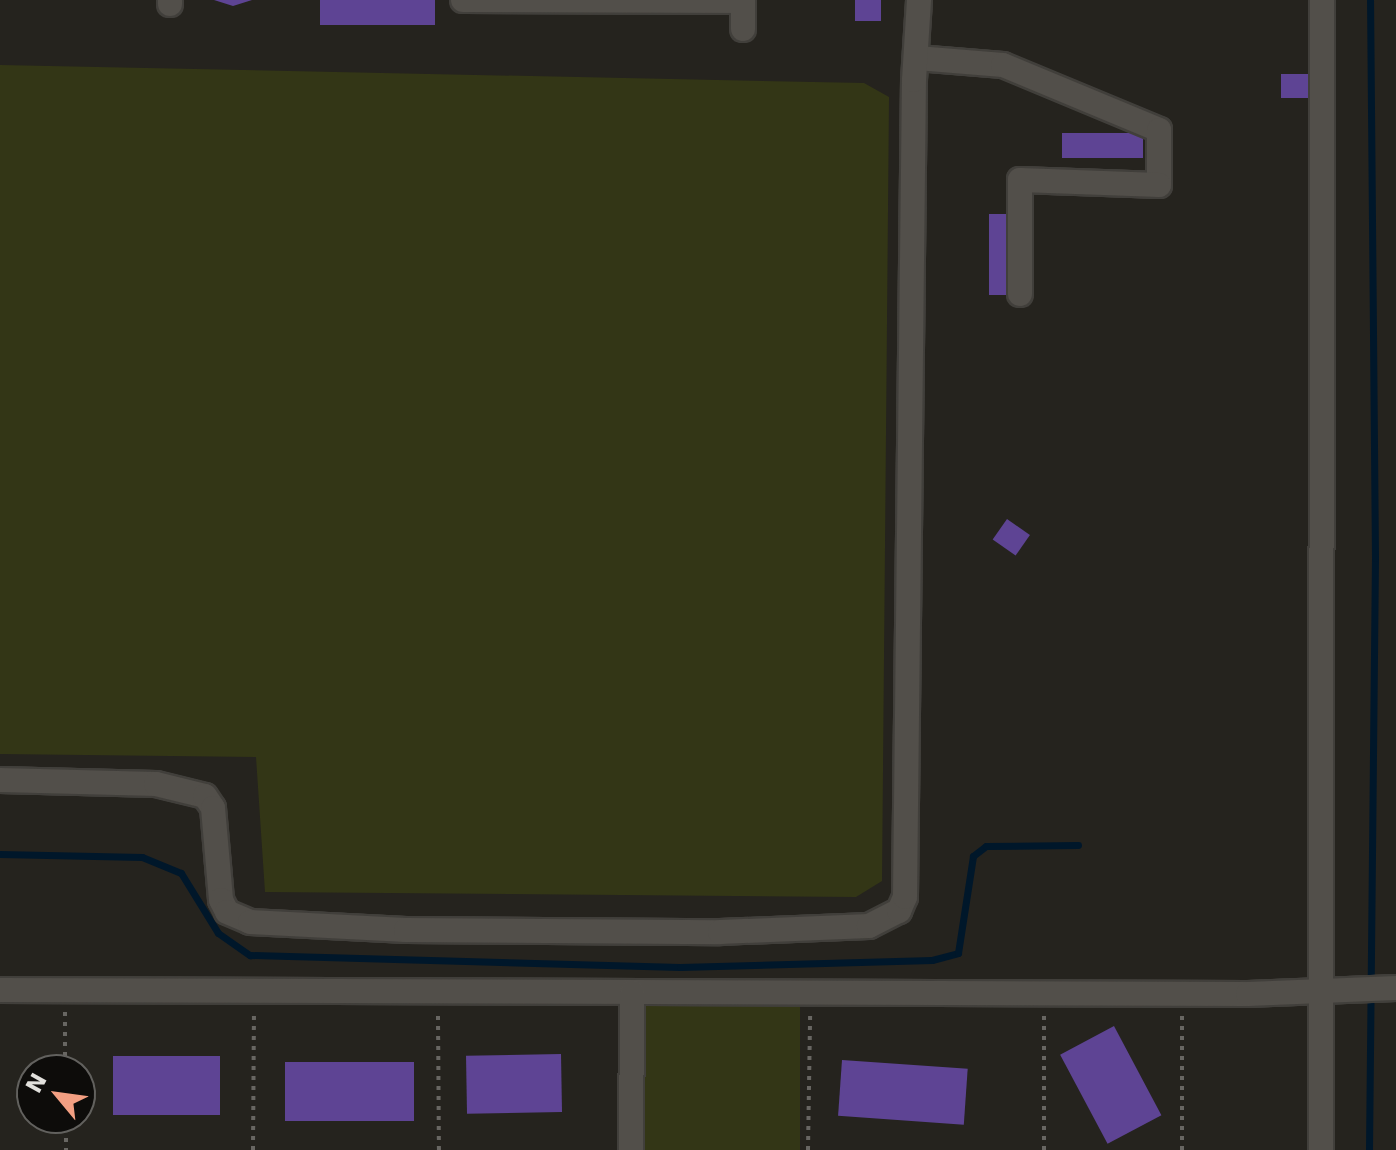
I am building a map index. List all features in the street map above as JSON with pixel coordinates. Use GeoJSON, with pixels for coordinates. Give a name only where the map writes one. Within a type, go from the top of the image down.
{"type":"FeatureCollection","features":[{"type":"Feature","properties":{"kind":"street"},"geometry":{"type":"LineString","coordinates":[[463,0],[743,1],[743,29]]}},
{"type":"Feature","properties":{"kind":"street"},"geometry":{"type":"LineString","coordinates":[[0,780],[156,784],[205,796],[216,825],[221,900],[227,912],[250,922],[406,930],[720,932],[886,921],[899,911],[905,897],[919,0]]}},
{"type":"Feature","properties":{"kind":"street"},"geometry":{"type":"LineString","coordinates":[[1321,1150],[1326,990],[1322,0]]}},
{"type":"Feature","properties":{"kind":"street"},"geometry":{"type":"LineString","coordinates":[[917,58],[1003,65],[1159,130],[1159,185],[1020,180],[1020,294]]}},
{"type":"Feature","properties":{"kind":"street"},"geometry":{"type":"LineString","coordinates":[[0,990],[1182,993],[1392,988]]}},
{"type":"Feature","properties":{"kind":"street"},"geometry":{"type":"LineString","coordinates":[[631,1150],[632,992]]}},
{"type":"Feature","properties":{"kind":"path"},"geometry":{"type":"LineString","coordinates":[[65,990],[65,1054]]}},
{"type":"Feature","properties":{"kind":"path"},"geometry":{"type":"LineString","coordinates":[[253,1150],[254,990]]}},
{"type":"Feature","properties":{"kind":"path"},"geometry":{"type":"LineString","coordinates":[[438,991],[439,1150]]}},
{"type":"Feature","properties":{"kind":"path"},"geometry":{"type":"LineString","coordinates":[[808,1150],[810,992]]}},
{"type":"Feature","properties":{"kind":"path"},"geometry":{"type":"LineString","coordinates":[[1044,993],[1044,1150]]}},
{"type":"Feature","properties":{"kind":"path"},"geometry":{"type":"LineString","coordinates":[[1182,993],[1182,1150]]}},
{"type":"Feature","properties":{"kind":"green space"},"geometry":{"type":"Polygon","coordinates":[[[0,65],[864,83],[889,97],[882,881],[856,897],[265,892],[256,757],[0,754],[0,65]]]}},
{"type":"Feature","properties":{"kind":"green space"},"geometry":{"type":"Polygon","coordinates":[[[640,1004],[800,1004],[800,1150],[640,1150],[640,1004]]]}},
{"type":"Feature","properties":{"kind":"building"},"geometry":{"type":"Polygon","coordinates":[[[214,0],[252,0],[233,6],[214,0]]]}},
{"type":"Feature","properties":{"kind":"building"},"geometry":{"type":"Polygon","coordinates":[[[320,0],[435,0],[435,25],[320,25],[320,0]]]}},
{"type":"Feature","properties":{"kind":"building"},"geometry":{"type":"Polygon","coordinates":[[[855,0],[881,0],[881,21],[855,21],[855,0]]]}},
{"type":"Feature","properties":{"kind":"building"},"geometry":{"type":"Polygon","coordinates":[[[1281,74],[1310,74],[1310,98],[1281,98],[1281,74]]]}},
{"type":"Feature","properties":{"kind":"building"},"geometry":{"type":"Polygon","coordinates":[[[1062,133],[1143,133],[1143,158],[1062,158],[1062,133]]]}},
{"type":"Feature","properties":{"kind":"building"},"geometry":{"type":"Polygon","coordinates":[[[989,214],[1014,214],[1014,295],[989,295],[989,214]]]}},
{"type":"Feature","properties":{"kind":"building"},"geometry":{"type":"Polygon","coordinates":[[[1007,519],[1030,535],[1016,556],[993,539],[1007,519]]]}},
{"type":"Feature","properties":{"kind":"building"},"geometry":{"type":"Polygon","coordinates":[[[1114,1026],[1161,1115],[1108,1144],[1060,1055],[1114,1026]]]}},
{"type":"Feature","properties":{"kind":"building"},"geometry":{"type":"Polygon","coordinates":[[[561,1054],[562,1112],[467,1114],[466,1056],[561,1054]]]}},
{"type":"Feature","properties":{"kind":"building"},"geometry":{"type":"Polygon","coordinates":[[[113,1056],[220,1056],[220,1115],[113,1115],[113,1056]]]}},
{"type":"Feature","properties":{"kind":"building"},"geometry":{"type":"Polygon","coordinates":[[[842,1060],[968,1069],[964,1125],[838,1116],[842,1060]]]}},
{"type":"Feature","properties":{"kind":"building"},"geometry":{"type":"Polygon","coordinates":[[[285,1062],[414,1062],[414,1121],[285,1121],[285,1062]]]}},
{"type":"Feature","properties":{"kind":"waterway"},"geometry":{"type":"LineString","coordinates":[[1369,1150],[1375,558],[1370,0]]}},
{"type":"Feature","properties":{"kind":"waterway"},"geometry":{"type":"LineString","coordinates":[[0,854],[142,857],[181,873],[218,933],[250,955],[680,967],[932,960],[958,953],[973,856],[986,846],[1078,845]]}}]}
